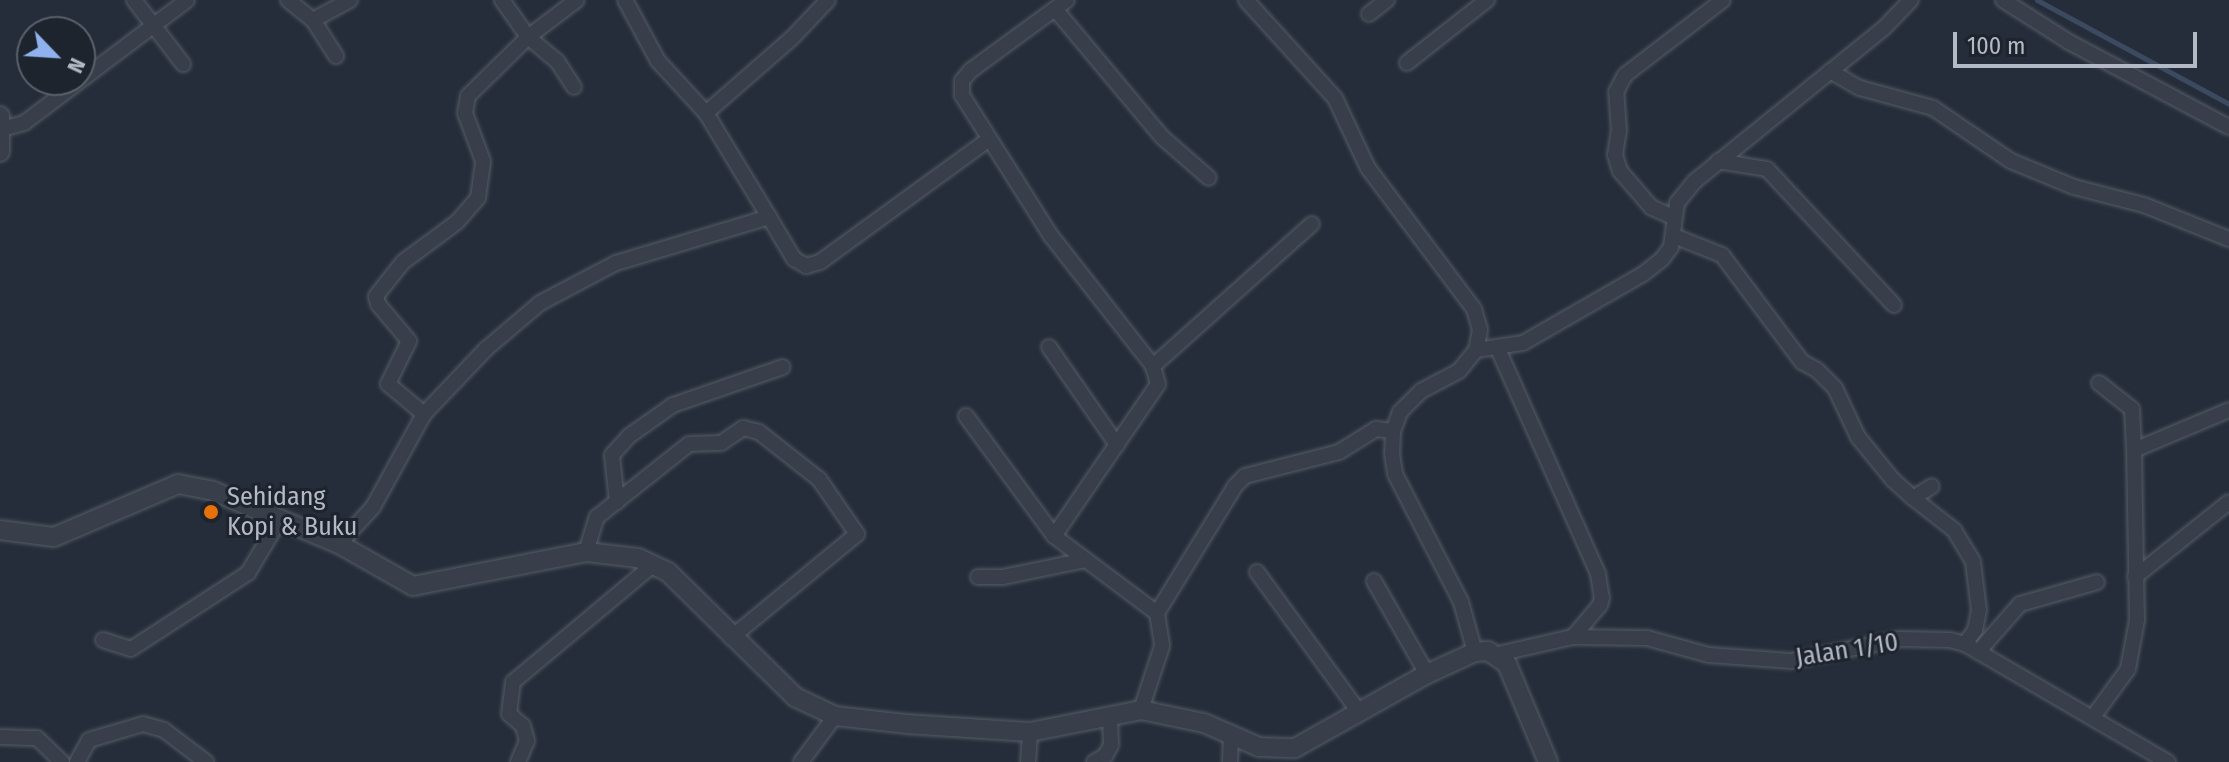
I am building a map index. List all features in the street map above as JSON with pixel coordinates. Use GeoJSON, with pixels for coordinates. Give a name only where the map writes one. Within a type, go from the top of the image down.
{"type":"FeatureCollection","features":[{"type":"Feature","properties":{"kind":"street"},"geometry":{"type":"LineString","coordinates":[[134,0],[183,64]]}},
{"type":"Feature","properties":{"kind":"street"},"geometry":{"type":"LineString","coordinates":[[0,152],[1,123],[24,123],[187,0]]}},
{"type":"Feature","properties":{"kind":"street"},"geometry":{"type":"LineString","coordinates":[[288,0],[313,20],[336,56]]}},
{"type":"Feature","properties":{"kind":"street"},"geometry":{"type":"LineString","coordinates":[[313,20],[350,0]]}},
{"type":"Feature","properties":{"kind":"street"},"geometry":{"type":"LineString","coordinates":[[502,0],[528,37],[557,61],[574,87]]}},
{"type":"Feature","properties":{"kind":"street"},"geometry":{"type":"LineString","coordinates":[[424,414],[388,384],[409,341],[378,304],[376,296],[403,262],[457,222],[478,198],[483,161],[465,105],[468,96],[528,37],[577,0]]}},
{"type":"Feature","properties":{"kind":"street"},"geometry":{"type":"LineString","coordinates":[[625,0],[658,61],[706,113],[794,259],[806,266],[820,262],[989,139]]}},
{"type":"Feature","properties":{"kind":"street"},"geometry":{"type":"LineString","coordinates":[[706,113],[792,38],[828,0]]}},
{"type":"Feature","properties":{"kind":"street"},"geometry":{"type":"LineString","coordinates":[[1246,0],[1335,98],[1368,168],[1474,309],[1480,330],[1476,350],[1459,371],[1421,391],[1400,412],[1393,431],[1395,474],[1461,602],[1475,652]]}},
{"type":"Feature","properties":{"kind":"street"},"geometry":{"type":"LineString","coordinates":[[1369,14],[1387,0]]}},
{"type":"Feature","properties":{"kind":"street"},"geometry":{"type":"LineString","coordinates":[[1407,63],[1487,0]]}},
{"type":"Feature","properties":{"kind":"street"},"geometry":{"type":"LineString","coordinates":[[1673,217],[1651,207],[1620,171],[1615,155],[1619,131],[1616,92],[1625,75],[1723,0]]}},
{"type":"Feature","properties":{"kind":"street"},"geometry":{"type":"LineString","coordinates":[[1476,350],[1523,343],[1643,274],[1662,259],[1674,236],[1673,217],[1686,192],[1718,161],[1884,28],[1911,0]]}},
{"type":"Feature","properties":{"kind":"street"},"geometry":{"type":"LineString","coordinates":[[2003,0],[2069,42],[2229,127]]}},
{"type":"Feature","properties":{"kind":"street"},"geometry":{"type":"LineString","coordinates":[[1054,536],[1158,384],[1153,366],[1051,236],[962,95],[962,81],[970,71],[1061,4],[1162,137],[1209,178]]}},
{"type":"Feature","properties":{"kind":"street"},"geometry":{"type":"LineString","coordinates":[[1830,71],[1860,88],[1933,108],[2011,161],[2074,187],[2144,205],[2229,239]]}},
{"type":"Feature","properties":{"kind":"street"},"geometry":{"type":"LineString","coordinates":[[1718,161],[1767,169],[1894,305]]}},
{"type":"Feature","properties":{"kind":"street"},"geometry":{"type":"LineString","coordinates":[[339,544],[386,486],[424,414],[486,349],[540,303],[616,263],[769,217]]}},
{"type":"Feature","properties":{"kind":"street"},"geometry":{"type":"LineString","coordinates":[[1153,366],[1312,224]]}},
{"type":"Feature","properties":{"kind":"street"},"geometry":{"type":"LineString","coordinates":[[1674,236],[1722,255],[1802,362],[1817,370],[1835,388],[1858,437],[1893,480],[1954,530],[1973,562],[1979,610],[1972,648]]}},
{"type":"Feature","properties":{"kind":"street"},"geometry":{"type":"LineString","coordinates":[[1049,347],[1117,445]]}},
{"type":"Feature","properties":{"kind":"street"},"geometry":{"type":"LineString","coordinates":[[1498,349],[1598,574],[1602,598],[1600,605],[1573,637]]}},
{"type":"Feature","properties":{"kind":"street"},"geometry":{"type":"LineString","coordinates":[[617,502],[612,455],[629,436],[673,405],[783,367]]}},
{"type":"Feature","properties":{"kind":"street"},"geometry":{"type":"LineString","coordinates":[[2093,717],[2130,663],[2137,620],[2132,409],[2099,383]]}},
{"type":"Feature","properties":{"kind":"street"},"geometry":{"type":"LineString","coordinates":[[2134,450],[2229,410]]}},
{"type":"Feature","properties":{"kind":"street"},"geometry":{"type":"LineString","coordinates":[[966,416],[1054,536],[1157,613]]}},
{"type":"Feature","properties":{"kind":"street"},"geometry":{"type":"LineString","coordinates":[[586,552],[597,517],[689,444],[721,443],[743,428],[759,432],[819,479],[857,534],[731,638]]}},
{"type":"Feature","properties":{"kind":"street"},"geometry":{"type":"LineString","coordinates":[[1141,710],[1162,646],[1157,613],[1235,486],[1245,476],[1339,452],[1376,429],[1393,431]]}},
{"type":"Feature","properties":{"kind":"street"},"geometry":{"type":"LineString","coordinates":[[0,530],[54,537],[178,484],[213,491],[339,544],[398,581],[413,586],[586,552],[638,558],[668,572],[731,638],[795,697],[835,716],[1030,732],[1141,710],[1204,723],[1259,747],[1295,755],[1427,674],[1475,652],[1498,654],[1507,664],[1548,762]]}},
{"type":"Feature","properties":{"kind":"street"},"geometry":{"type":"LineString","coordinates":[[1913,498],[1932,486]]}},
{"type":"Feature","properties":{"kind":"street"},"geometry":{"type":"LineString","coordinates":[[2135,577],[2229,502]]}},
{"type":"Feature","properties":{"kind":"street"},"geometry":{"type":"LineString","coordinates":[[103,640],[131,649],[248,573],[280,519]]}},
{"type":"Feature","properties":{"kind":"street"},"geometry":{"type":"LineString","coordinates":[[978,577],[1003,577],[1085,560]]}},
{"type":"Feature","properties":{"kind":"street"},"geometry":{"type":"LineString","coordinates":[[518,762],[527,741],[523,726],[509,714],[513,682],[654,564]]}},
{"type":"Feature","properties":{"kind":"street"},"geometry":{"type":"LineString","coordinates":[[1257,572],[1360,713]]}},
{"type":"Feature","properties":{"kind":"street"},"geometry":{"type":"LineString","coordinates":[[1374,581],[1427,674]]}},
{"type":"Feature","properties":{"kind":"street"},"geometry":{"type":"LineString","coordinates":[[1972,648],[2020,604],[2097,582]]}},
{"type":"Feature","properties":{"kind":"street","name":"Jalan 1/10"},"geometry":{"type":"LineString","coordinates":[[1498,654],[1573,637],[1647,638],[1709,655],[1791,661],[1899,639],[1950,640],[1972,648],[2093,717],[2150,758],[2168,762]]}},
{"type":"Feature","properties":{"kind":"street"},"geometry":{"type":"LineString","coordinates":[[801,762],[835,716]]}},
{"type":"Feature","properties":{"kind":"street"},"geometry":{"type":"LineString","coordinates":[[1094,762],[1105,756],[1111,745],[1110,717]]}},
{"type":"Feature","properties":{"kind":"street"},"geometry":{"type":"LineString","coordinates":[[77,762],[89,740],[143,724],[164,730],[206,762]]}},
{"type":"Feature","properties":{"kind":"street"},"geometry":{"type":"LineString","coordinates":[[1030,732],[1031,761]]}},
{"type":"Feature","properties":{"kind":"street"},"geometry":{"type":"LineString","coordinates":[[1230,762],[1231,736]]}},
{"type":"Feature","properties":{"kind":"street"},"geometry":{"type":"LineString","coordinates":[[0,737],[37,738],[62,762]]}},
{"type":"Feature","properties":{"kind":"waterway"},"geometry":{"type":"LineString","coordinates":[[2037,0],[2229,104]]}},
{"type":"Feature","properties":{"kind":"place","name":"Sehidang Kopi & Buku"},"geometry":{"type":"Point","coordinates":[211,512]}}]}
